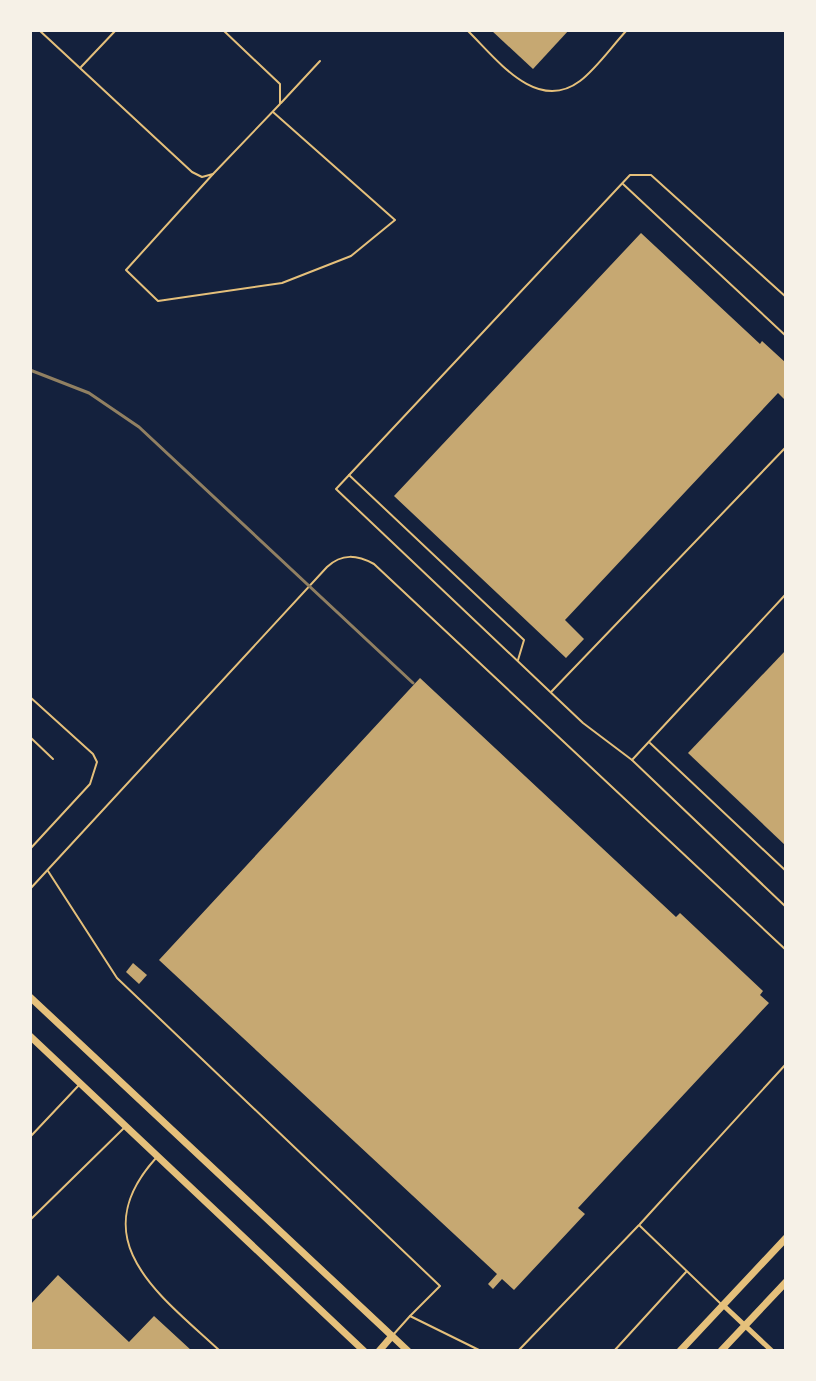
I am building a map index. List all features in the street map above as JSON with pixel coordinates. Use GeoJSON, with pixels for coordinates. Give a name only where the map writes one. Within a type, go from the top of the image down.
{"type":"FeatureCollection","features":[{"type":"Feature","properties":{"kind":"main road"},"geometry":{"type":"LineString","coordinates":[[30,997],[408,1351]]}},
{"type":"Feature","properties":{"kind":"main road"},"geometry":{"type":"LineString","coordinates":[[30,1036],[364,1351]]}},
{"type":"Feature","properties":{"kind":"main road"},"geometry":{"type":"LineString","coordinates":[[680,1351],[786,1238]]}},
{"type":"Feature","properties":{"kind":"main road"},"geometry":{"type":"LineString","coordinates":[[721,1351],[786,1282]]}},
{"type":"Feature","properties":{"kind":"main road"},"geometry":{"type":"LineString","coordinates":[[379,1351],[392,1336]]}},
{"type":"Feature","properties":{"kind":"street"},"geometry":{"type":"LineString","coordinates":[[723,1305],[772,1351]]}},
{"type":"Feature","properties":{"kind":"lane"},"geometry":{"type":"LineString","coordinates":[[39,30],[192,172],[202,177],[213,174]]}},
{"type":"Feature","properties":{"kind":"lane"},"geometry":{"type":"LineString","coordinates":[[80,68],[116,30]]}},
{"type":"Feature","properties":{"kind":"lane"},"geometry":{"type":"LineString","coordinates":[[223,30],[280,84],[280,104]]}},
{"type":"Feature","properties":{"kind":"lane"},"geometry":{"type":"LineString","coordinates":[[467,30],[528,88],[556,92],[579,81],[627,30]]}},
{"type":"Feature","properties":{"kind":"lane"},"geometry":{"type":"LineString","coordinates":[[273,112],[395,220],[351,256],[282,283],[158,301],[126,270],[320,61]]}},
{"type":"Feature","properties":{"kind":"lane"},"geometry":{"type":"LineString","coordinates":[[786,297],[651,175],[630,175],[336,489],[583,723],[632,760],[786,907]]}},
{"type":"Feature","properties":{"kind":"lane"},"geometry":{"type":"LineString","coordinates":[[621,183],[786,336]]}},
{"type":"Feature","properties":{"kind":"lane"},"geometry":{"type":"LineString","coordinates":[[551,692],[786,447]]}},
{"type":"Feature","properties":{"kind":"lane"},"geometry":{"type":"LineString","coordinates":[[349,475],[524,640],[518,661]]}},
{"type":"Feature","properties":{"kind":"lane"},"geometry":{"type":"LineString","coordinates":[[30,889],[327,567],[333,561],[353,556],[374,564],[786,950]]}},
{"type":"Feature","properties":{"kind":"lane"},"geometry":{"type":"LineString","coordinates":[[632,760],[786,594]]}},
{"type":"Feature","properties":{"kind":"lane"},"geometry":{"type":"LineString","coordinates":[[30,697],[93,754],[97,762],[90,784],[30,849]]}},
{"type":"Feature","properties":{"kind":"lane"},"geometry":{"type":"LineString","coordinates":[[30,737],[53,759]]}},
{"type":"Feature","properties":{"kind":"lane"},"geometry":{"type":"LineString","coordinates":[[649,742],[786,871]]}},
{"type":"Feature","properties":{"kind":"lane"},"geometry":{"type":"LineString","coordinates":[[47,870],[117,978],[440,1286],[392,1336]]}},
{"type":"Feature","properties":{"kind":"lane"},"geometry":{"type":"LineString","coordinates":[[518,1351],[639,1225],[786,1064]]}},
{"type":"Feature","properties":{"kind":"lane"},"geometry":{"type":"LineString","coordinates":[[30,1137],[80,1083]]}},
{"type":"Feature","properties":{"kind":"lane"},"geometry":{"type":"LineString","coordinates":[[30,1220],[125,1126]]}},
{"type":"Feature","properties":{"kind":"lane"},"geometry":{"type":"LineString","coordinates":[[157,1156],[137,1179],[125,1222],[133,1257],[144,1280],[220,1351]]}},
{"type":"Feature","properties":{"kind":"lane"},"geometry":{"type":"LineString","coordinates":[[639,1225],[723,1305]]}},
{"type":"Feature","properties":{"kind":"lane"},"geometry":{"type":"LineString","coordinates":[[614,1351],[687,1271]]}},
{"type":"Feature","properties":{"kind":"lane"},"geometry":{"type":"LineString","coordinates":[[410,1316],[481,1351]]}},
{"type":"Feature","properties":{"kind":"building"},"geometry":{"type":"Polygon","coordinates":[[[491,30],[569,30],[533,69],[491,30]]]}},
{"type":"Feature","properties":{"kind":"building"},"geometry":{"type":"Polygon","coordinates":[[[641,233],[760,344],[762,341],[786,363],[786,401],[778,393],[565,620],[584,639],[566,658],[394,496],[641,233]]]}},
{"type":"Feature","properties":{"kind":"building"},"geometry":{"type":"Polygon","coordinates":[[[786,650],[786,846],[688,753],[786,650]]]}},
{"type":"Feature","properties":{"kind":"building"},"geometry":{"type":"Polygon","coordinates":[[[420,678],[676,917],[680,913],[763,991],[760,995],[769,1003],[578,1208],[585,1214],[514,1290],[502,1279],[493,1289],[488,1284],[497,1274],[159,960],[420,678]]]}},
{"type":"Feature","properties":{"kind":"building"},"geometry":{"type":"Polygon","coordinates":[[[133,963],[147,975],[139,984],[126,972],[133,963]]]}},
{"type":"Feature","properties":{"kind":"building"},"geometry":{"type":"Polygon","coordinates":[[[58,1275],[129,1342],[154,1316],[192,1351],[30,1351],[30,1305],[58,1275]]]}},
{"type":"Feature","properties":{"kind":"railway"},"geometry":{"type":"LineString","coordinates":[[30,370],[89,393],[139,427],[413,683]]}}]}
